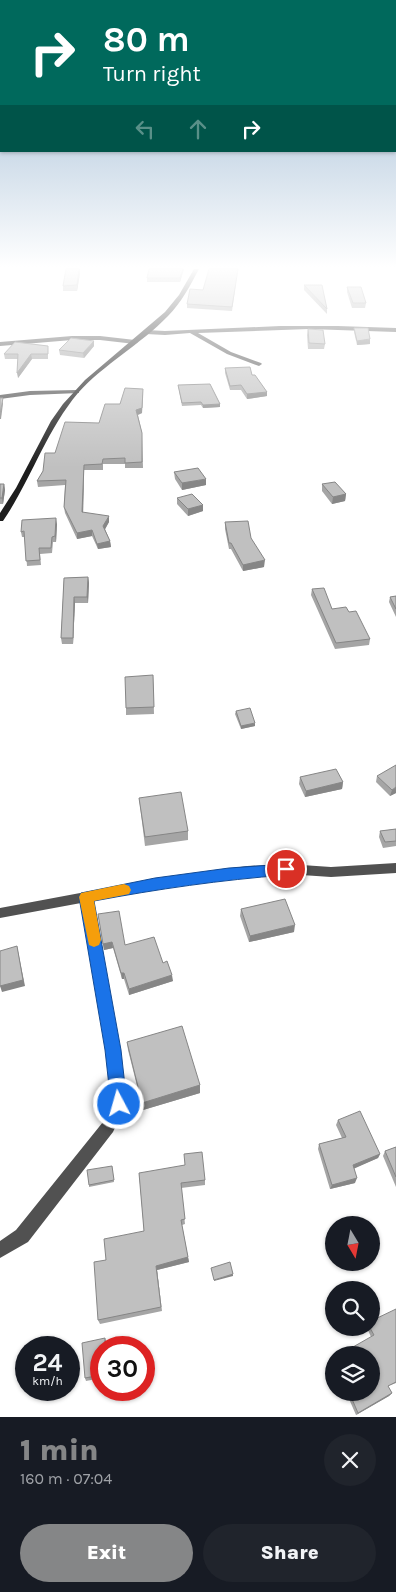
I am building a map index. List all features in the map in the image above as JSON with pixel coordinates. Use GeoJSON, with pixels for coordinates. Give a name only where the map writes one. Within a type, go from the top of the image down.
{"type":"FeatureCollection","features":[{"type":"Feature","properties":{"kind":"main road"},"geometry":{"type":"LineString","coordinates":[[0,519],[23,484],[46,438],[77,392],[143,335]]}},
{"type":"Feature","properties":{"kind":"street"},"geometry":{"type":"LineString","coordinates":[[198,335],[229,353],[259,364]]}},
{"type":"Feature","properties":{"kind":"street"},"geometry":{"type":"LineString","coordinates":[[0,344],[72,338],[100,338],[135,342]]}},
{"type":"Feature","properties":{"kind":"street"},"geometry":{"type":"LineString","coordinates":[[0,396],[77,392]]}},
{"type":"Feature","properties":{"kind":"street"},"geometry":{"type":"LineString","coordinates":[[0,913],[155,884],[247,871],[286,869],[331,872],[396,868]]}},
{"type":"Feature","properties":{"kind":"street"},"geometry":{"type":"LineString","coordinates":[[0,1250],[22,1236],[108,1126],[119,1104],[113,1050],[86,897]]}},
{"type":"Feature","properties":{"kind":"building"},"geometry":{"type":"Polygon","coordinates":[[[308,335],[324,335],[325,344],[309,343],[308,335]]]}},
{"type":"Feature","properties":{"kind":"building"},"geometry":{"type":"Polygon","coordinates":[[[356,335],[369,335],[370,339],[357,341],[356,335]]]}},
{"type":"Feature","properties":{"kind":"building"},"geometry":{"type":"Polygon","coordinates":[[[71,338],[94,341],[83,353],[59,350],[71,338]]]}},
{"type":"Feature","properties":{"kind":"building"},"geometry":{"type":"Polygon","coordinates":[[[15,342],[48,346],[48,354],[31,354],[17,373],[18,354],[4,354],[15,342]]]}},
{"type":"Feature","properties":{"kind":"building"},"geometry":{"type":"Polygon","coordinates":[[[250,367],[252,375],[255,375],[267,392],[247,394],[241,385],[230,386],[225,368],[250,367]]]}},
{"type":"Feature","properties":{"kind":"building"},"geometry":{"type":"Polygon","coordinates":[[[210,384],[220,404],[182,403],[178,385],[210,384]]]}},
{"type":"Feature","properties":{"kind":"building"},"geometry":{"type":"Polygon","coordinates":[[[125,388],[143,389],[142,408],[136,410],[142,433],[142,462],[125,463],[125,458],[103,459],[102,464],[84,465],[82,512],[109,516],[103,526],[110,541],[97,544],[92,530],[77,533],[64,507],[66,480],[37,481],[43,471],[45,453],[55,453],[65,422],[99,423],[105,404],[120,404],[125,388]]]}},
{"type":"Feature","properties":{"kind":"building"},"geometry":{"type":"Polygon","coordinates":[[[0,398],[3,398],[0,414],[0,398]]]}},
{"type":"Feature","properties":{"kind":"building"},"geometry":{"type":"Polygon","coordinates":[[[198,468],[206,479],[182,483],[174,472],[198,468]]]}},
{"type":"Feature","properties":{"kind":"building"},"geometry":{"type":"Polygon","coordinates":[[[335,482],[346,494],[333,497],[322,484],[335,482]]]}},
{"type":"Feature","properties":{"kind":"building"},"geometry":{"type":"Polygon","coordinates":[[[0,484],[4,484],[2,498],[0,498],[0,484]]]}},
{"type":"Feature","properties":{"kind":"building"},"geometry":{"type":"Polygon","coordinates":[[[192,494],[203,505],[188,509],[177,498],[192,494]]]}},
{"type":"Feature","properties":{"kind":"building"},"geometry":{"type":"Polygon","coordinates":[[[56,518],[55,536],[52,537],[51,548],[39,548],[40,560],[26,561],[24,531],[21,532],[22,520],[56,518]]]}},
{"type":"Feature","properties":{"kind":"building"},"geometry":{"type":"Polygon","coordinates":[[[248,521],[251,538],[265,560],[243,565],[231,543],[229,543],[225,522],[248,521]]]}},
{"type":"Feature","properties":{"kind":"building"},"geometry":{"type":"Polygon","coordinates":[[[88,577],[87,597],[74,597],[73,638],[61,638],[64,578],[88,577]]]}},
{"type":"Feature","properties":{"kind":"building"},"geometry":{"type":"Polygon","coordinates":[[[324,588],[332,609],[346,607],[349,612],[356,611],[370,639],[336,643],[312,589],[324,588]]]}},
{"type":"Feature","properties":{"kind":"building"},"geometry":{"type":"Polygon","coordinates":[[[396,596],[396,609],[390,597],[396,596]]]}},
{"type":"Feature","properties":{"kind":"building"},"geometry":{"type":"Polygon","coordinates":[[[153,675],[154,707],[126,708],[125,677],[153,675]]]}},
{"type":"Feature","properties":{"kind":"building"},"geometry":{"type":"Polygon","coordinates":[[[250,708],[255,723],[241,726],[236,711],[250,708]]]}},
{"type":"Feature","properties":{"kind":"building"},"geometry":{"type":"Polygon","coordinates":[[[396,765],[396,787],[392,790],[377,776],[396,765]]]}},
{"type":"Feature","properties":{"kind":"building"},"geometry":{"type":"Polygon","coordinates":[[[336,769],[343,782],[306,791],[300,777],[336,769]]]}},
{"type":"Feature","properties":{"kind":"building"},"geometry":{"type":"Polygon","coordinates":[[[181,792],[188,831],[145,837],[139,798],[181,792]]]}},
{"type":"Feature","properties":{"kind":"building"},"geometry":{"type":"Polygon","coordinates":[[[396,829],[396,841],[385,842],[380,831],[396,829]]]}},
{"type":"Feature","properties":{"kind":"building"},"geometry":{"type":"Polygon","coordinates":[[[285,899],[295,925],[250,936],[241,909],[285,899]]]}},
{"type":"Feature","properties":{"kind":"building"},"geometry":{"type":"Polygon","coordinates":[[[119,911],[125,945],[154,937],[163,963],[167,961],[172,975],[129,989],[124,973],[121,973],[112,942],[103,944],[98,914],[119,911]]]}},
{"type":"Feature","properties":{"kind":"building"},"geometry":{"type":"Polygon","coordinates":[[[17,946],[23,980],[0,986],[0,951],[17,946]]]}},
{"type":"Feature","properties":{"kind":"building"},"geometry":{"type":"Polygon","coordinates":[[[182,1026],[200,1085],[142,1103],[127,1042],[182,1026]]]}},
{"type":"Feature","properties":{"kind":"building"},"geometry":{"type":"Polygon","coordinates":[[[360,1111],[380,1154],[353,1165],[357,1178],[332,1185],[319,1144],[346,1137],[338,1120],[360,1111]]]}},
{"type":"Feature","properties":{"kind":"building"},"geometry":{"type":"Polygon","coordinates":[[[396,1147],[396,1177],[385,1151],[396,1147]]]}},
{"type":"Feature","properties":{"kind":"building"},"geometry":{"type":"Polygon","coordinates":[[[202,1152],[205,1180],[181,1183],[185,1219],[181,1220],[188,1257],[156,1266],[161,1307],[98,1320],[94,1262],[106,1260],[104,1239],[144,1231],[139,1173],[185,1165],[184,1154],[202,1152]]]}},
{"type":"Feature","properties":{"kind":"building"},"geometry":{"type":"Polygon","coordinates":[[[112,1166],[114,1180],[89,1185],[87,1170],[112,1166]]]}},
{"type":"Feature","properties":{"kind":"building"},"geometry":{"type":"Polygon","coordinates":[[[230,1262],[233,1274],[214,1280],[211,1268],[230,1262]]]}},
{"type":"Feature","properties":{"kind":"building"},"geometry":{"type":"Polygon","coordinates":[[[396,1309],[396,1382],[388,1386],[392,1393],[380,1400],[380,1346],[355,1346],[372,1336],[380,1336],[380,1317],[396,1309]]]}},
{"type":"Feature","properties":{"kind":"building"},"geometry":{"type":"Polygon","coordinates":[[[90,1341],[90,1377],[85,1378],[82,1343],[90,1341]]]}},
{"type":"Feature","properties":{"kind":"building"},"geometry":{"type":"Polygon","coordinates":[[[353,1401],[378,1401],[358,1413],[353,1401]]]}},
{"type":"Feature","properties":{"kind":"slow traffic"},"geometry":{"type":"LineString","coordinates":[[94,940],[86,897],[124,890]]}},
{"type":"Feature","properties":{"kind":"route"},"geometry":{"type":"LineString","coordinates":[[119,1104],[113,1050],[86,897],[155,884],[247,871],[286,869]]}}]}
